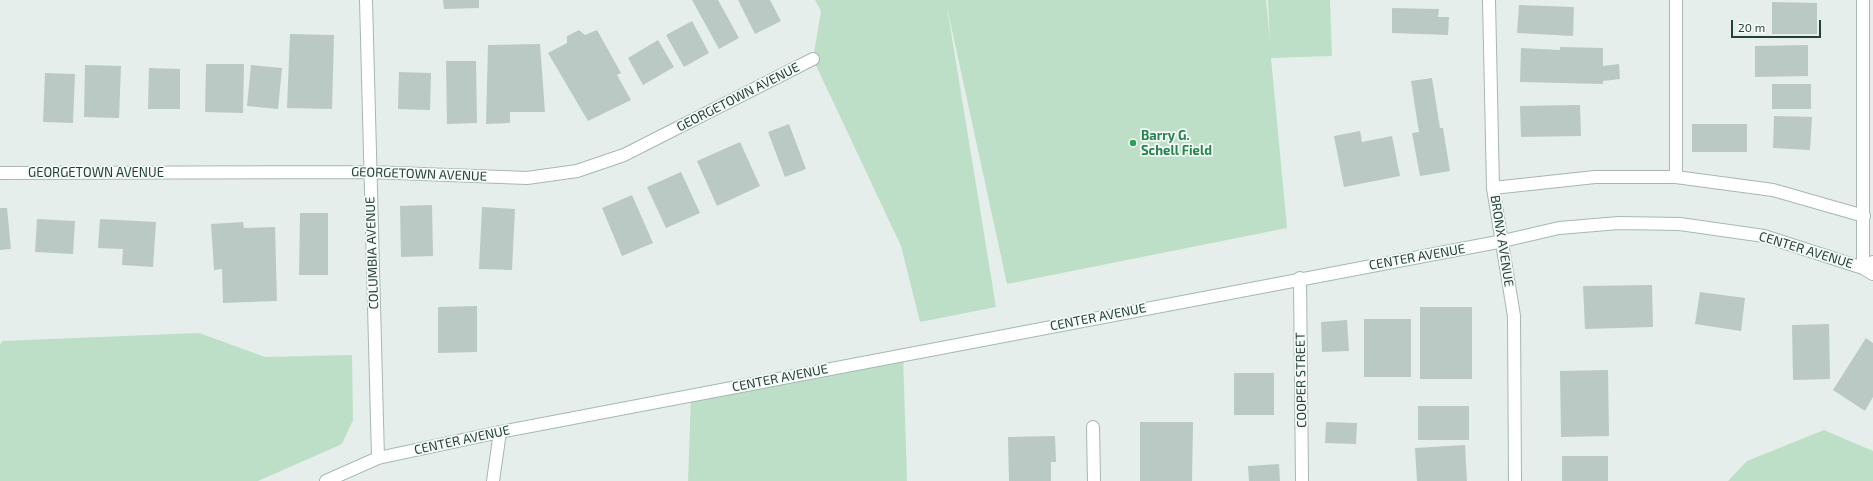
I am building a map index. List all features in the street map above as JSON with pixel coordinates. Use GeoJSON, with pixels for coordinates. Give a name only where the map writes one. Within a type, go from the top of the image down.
{"type":"FeatureCollection","features":[{"type":"Feature","properties":{"kind":"street","name":"COLUMBIA AVENUE"},"geometry":{"type":"LineString","coordinates":[[366,0],[378,458]]}},
{"type":"Feature","properties":{"kind":"street","name":"BRONX AVENUE"},"geometry":{"type":"LineString","coordinates":[[1489,0],[1493,188],[1503,241],[1514,316],[1515,481]]}},
{"type":"Feature","properties":{"kind":"street"},"geometry":{"type":"LineString","coordinates":[[1676,0],[1676,177]]}},
{"type":"Feature","properties":{"kind":"street"},"geometry":{"type":"LineString","coordinates":[[1863,0],[1864,216],[1870,268]]}},
{"type":"Feature","properties":{"kind":"street","name":"GEORGETOWN AVENUE"},"geometry":{"type":"LineString","coordinates":[[0,173],[370,172],[527,178],[577,171],[624,155],[813,59]]}},
{"type":"Feature","properties":{"kind":"street"},"geometry":{"type":"LineString","coordinates":[[1493,188],[1595,177],[1676,177],[1773,190],[1864,216]]}},
{"type":"Feature","properties":{"kind":"street","name":"CENTER AVENUE"},"geometry":{"type":"LineString","coordinates":[[326,481],[378,458],[500,432],[1300,278],[1503,241],[1559,228],[1619,223],[1680,224],[1764,236],[1870,268]]}},
{"type":"Feature","properties":{"kind":"street","name":"COOPER STREET"},"geometry":{"type":"LineString","coordinates":[[1300,278],[1302,481]]}},
{"type":"Feature","properties":{"kind":"street"},"geometry":{"type":"LineString","coordinates":[[1093,426],[1094,481]]}},
{"type":"Feature","properties":{"kind":"street"},"geometry":{"type":"LineString","coordinates":[[493,481],[500,432]]}},
{"type":"Feature","properties":{"kind":"green space","name":"Barry G. Schell Field"},"geometry":{"type":"Polygon","coordinates":[[[815,0],[1266,0],[1270,42],[1268,0],[1330,0],[1332,56],[1271,58],[1287,228],[1007,284],[947,7],[996,307],[920,322],[901,246],[813,59],[821,11],[815,0]]]}},
{"type":"Feature","properties":{"kind":"green space"},"geometry":{"type":"Polygon","coordinates":[[[199,333],[265,357],[352,355],[353,420],[342,444],[258,481],[0,481],[0,345],[2,341],[199,333]]]}},
{"type":"Feature","properties":{"kind":"green space"},"geometry":{"type":"Polygon","coordinates":[[[903,354],[907,481],[688,481],[691,395],[903,354]]]}},
{"type":"Feature","properties":{"kind":"green space"},"geometry":{"type":"Polygon","coordinates":[[[1824,430],[1873,451],[1873,481],[1728,481],[1747,461],[1824,430]]]}},
{"type":"Feature","properties":{"kind":"building"},"geometry":{"type":"Polygon","coordinates":[[[443,0],[479,0],[479,8],[444,9],[443,0]]]}},
{"type":"Feature","properties":{"kind":"building"},"geometry":{"type":"Polygon","coordinates":[[[692,0],[718,0],[739,38],[719,49],[692,0]]]}},
{"type":"Feature","properties":{"kind":"building"},"geometry":{"type":"Polygon","coordinates":[[[738,0],[770,0],[781,21],[755,34],[738,0]]]}},
{"type":"Feature","properties":{"kind":"building"},"geometry":{"type":"Polygon","coordinates":[[[1772,2],[1817,3],[1817,34],[1772,34],[1772,2]]]}},
{"type":"Feature","properties":{"kind":"building"},"geometry":{"type":"Polygon","coordinates":[[[1519,5],[1574,7],[1573,36],[1517,33],[1519,5]]]}},
{"type":"Feature","properties":{"kind":"building"},"geometry":{"type":"Polygon","coordinates":[[[1392,8],[1439,9],[1438,17],[1449,17],[1448,35],[1392,33],[1392,8]]]}},
{"type":"Feature","properties":{"kind":"building"},"geometry":{"type":"Polygon","coordinates":[[[692,21],[709,53],[684,67],[666,35],[692,21]]]}},
{"type":"Feature","properties":{"kind":"building"},"geometry":{"type":"Polygon","coordinates":[[[579,30],[585,35],[597,30],[621,73],[617,75],[631,100],[588,121],[548,53],[567,43],[567,36],[579,30]]]}},
{"type":"Feature","properties":{"kind":"building"},"geometry":{"type":"Polygon","coordinates":[[[290,34],[334,35],[332,109],[287,108],[290,34]]]}},
{"type":"Feature","properties":{"kind":"building"},"geometry":{"type":"Polygon","coordinates":[[[658,40],[674,67],[643,85],[628,58],[658,40]]]}},
{"type":"Feature","properties":{"kind":"building"},"geometry":{"type":"Polygon","coordinates":[[[540,44],[545,112],[510,112],[510,123],[486,124],[488,45],[540,44]]]}},
{"type":"Feature","properties":{"kind":"building"},"geometry":{"type":"Polygon","coordinates":[[[1808,45],[1808,76],[1755,77],[1755,46],[1808,45]]]}},
{"type":"Feature","properties":{"kind":"building"},"geometry":{"type":"Polygon","coordinates":[[[1560,47],[1603,48],[1603,66],[1619,64],[1620,79],[1603,81],[1603,84],[1520,82],[1521,48],[1560,50],[1560,47]]]}},
{"type":"Feature","properties":{"kind":"building"},"geometry":{"type":"Polygon","coordinates":[[[446,61],[476,61],[477,123],[447,124],[446,61]]]}},
{"type":"Feature","properties":{"kind":"building"},"geometry":{"type":"Polygon","coordinates":[[[206,64],[244,64],[243,113],[205,112],[206,64]]]}},
{"type":"Feature","properties":{"kind":"building"},"geometry":{"type":"Polygon","coordinates":[[[85,65],[121,66],[119,118],[84,117],[85,65]]]}},
{"type":"Feature","properties":{"kind":"building"},"geometry":{"type":"Polygon","coordinates":[[[251,65],[282,68],[278,109],[247,106],[251,65]]]}},
{"type":"Feature","properties":{"kind":"building"},"geometry":{"type":"Polygon","coordinates":[[[149,68],[180,69],[180,109],[148,109],[149,68]]]}},
{"type":"Feature","properties":{"kind":"building"},"geometry":{"type":"Polygon","coordinates":[[[399,72],[431,73],[430,110],[398,109],[399,72]]]}},
{"type":"Feature","properties":{"kind":"building"},"geometry":{"type":"Polygon","coordinates":[[[45,73],[75,74],[73,123],[43,122],[45,73]]]}},
{"type":"Feature","properties":{"kind":"building"},"geometry":{"type":"Polygon","coordinates":[[[1432,78],[1440,128],[1443,128],[1450,171],[1420,176],[1412,133],[1419,132],[1411,81],[1432,78]]]}},
{"type":"Feature","properties":{"kind":"building"},"geometry":{"type":"Polygon","coordinates":[[[1772,84],[1811,84],[1811,109],[1772,109],[1772,84]]]}},
{"type":"Feature","properties":{"kind":"building"},"geometry":{"type":"Polygon","coordinates":[[[1580,105],[1581,136],[1521,137],[1520,106],[1580,105]]]}},
{"type":"Feature","properties":{"kind":"building"},"geometry":{"type":"Polygon","coordinates":[[[1774,116],[1812,117],[1810,150],[1773,148],[1774,116]]]}},
{"type":"Feature","properties":{"kind":"building"},"geometry":{"type":"Polygon","coordinates":[[[789,124],[806,169],[785,177],[768,132],[789,124]]]}},
{"type":"Feature","properties":{"kind":"building"},"geometry":{"type":"Polygon","coordinates":[[[1692,124],[1747,124],[1747,152],[1692,152],[1692,124]]]}},
{"type":"Feature","properties":{"kind":"building"},"geometry":{"type":"Polygon","coordinates":[[[1360,131],[1362,142],[1392,136],[1400,176],[1344,187],[1334,136],[1360,131]]]}},
{"type":"Feature","properties":{"kind":"building"},"geometry":{"type":"Polygon","coordinates":[[[740,142],[760,186],[717,206],[697,161],[740,142]]]}},
{"type":"Feature","properties":{"kind":"building"},"geometry":{"type":"Polygon","coordinates":[[[681,172],[700,213],[666,228],[647,187],[681,172]]]}},
{"type":"Feature","properties":{"kind":"building"},"geometry":{"type":"Polygon","coordinates":[[[632,195],[653,243],[622,256],[602,208],[632,195]]]}},
{"type":"Feature","properties":{"kind":"building"},"geometry":{"type":"Polygon","coordinates":[[[432,205],[433,256],[401,257],[400,206],[432,205]]]}},
{"type":"Feature","properties":{"kind":"building"},"geometry":{"type":"Polygon","coordinates":[[[482,207],[515,209],[512,270],[479,269],[482,207]]]}},
{"type":"Feature","properties":{"kind":"building"},"geometry":{"type":"Polygon","coordinates":[[[0,208],[7,208],[11,249],[0,250],[0,208]]]}},
{"type":"Feature","properties":{"kind":"building"},"geometry":{"type":"Polygon","coordinates":[[[300,213],[328,213],[328,275],[299,275],[300,213]]]}},
{"type":"Feature","properties":{"kind":"building"},"geometry":{"type":"Polygon","coordinates":[[[37,219],[75,221],[73,254],[35,252],[37,219]]]}},
{"type":"Feature","properties":{"kind":"building"},"geometry":{"type":"Polygon","coordinates":[[[100,219],[156,222],[153,267],[122,265],[123,249],[98,248],[100,219]]]}},
{"type":"Feature","properties":{"kind":"building"},"geometry":{"type":"Polygon","coordinates":[[[243,222],[244,228],[275,227],[277,301],[223,303],[222,269],[214,270],[211,224],[243,222]]]}},
{"type":"Feature","properties":{"kind":"building"},"geometry":{"type":"Polygon","coordinates":[[[1652,285],[1653,327],[1585,329],[1583,286],[1652,285]]]}},
{"type":"Feature","properties":{"kind":"building"},"geometry":{"type":"Polygon","coordinates":[[[1700,292],[1745,298],[1741,331],[1695,324],[1700,292]]]}},
{"type":"Feature","properties":{"kind":"building"},"geometry":{"type":"Polygon","coordinates":[[[477,306],[477,352],[438,353],[438,307],[477,306]]]}},
{"type":"Feature","properties":{"kind":"building"},"geometry":{"type":"Polygon","coordinates":[[[1420,307],[1472,307],[1472,379],[1420,379],[1420,307]]]}},
{"type":"Feature","properties":{"kind":"building"},"geometry":{"type":"Polygon","coordinates":[[[1364,319],[1411,319],[1411,377],[1364,377],[1364,319]]]}},
{"type":"Feature","properties":{"kind":"building"},"geometry":{"type":"Polygon","coordinates":[[[1347,320],[1349,351],[1322,352],[1321,322],[1347,320]]]}},
{"type":"Feature","properties":{"kind":"building"},"geometry":{"type":"Polygon","coordinates":[[[1829,324],[1830,379],[1793,380],[1792,325],[1829,324]]]}},
{"type":"Feature","properties":{"kind":"building"},"geometry":{"type":"Polygon","coordinates":[[[1866,338],[1873,343],[1873,397],[1865,411],[1833,390],[1866,338]]]}},
{"type":"Feature","properties":{"kind":"building"},"geometry":{"type":"Polygon","coordinates":[[[1608,370],[1609,436],[1561,437],[1560,371],[1608,370]]]}},
{"type":"Feature","properties":{"kind":"building"},"geometry":{"type":"Polygon","coordinates":[[[1234,373],[1274,373],[1274,415],[1234,415],[1234,373]]]}},
{"type":"Feature","properties":{"kind":"building"},"geometry":{"type":"Polygon","coordinates":[[[1418,406],[1469,406],[1469,440],[1418,440],[1418,406]]]}},
{"type":"Feature","properties":{"kind":"building"},"geometry":{"type":"Polygon","coordinates":[[[1140,422],[1193,422],[1192,481],[1140,481],[1140,422]]]}},
{"type":"Feature","properties":{"kind":"building"},"geometry":{"type":"Polygon","coordinates":[[[1326,422],[1357,423],[1356,444],[1325,443],[1326,422]]]}},
{"type":"Feature","properties":{"kind":"building"},"geometry":{"type":"Polygon","coordinates":[[[1055,436],[1056,462],[1051,462],[1051,481],[1009,481],[1008,437],[1055,436]]]}},
{"type":"Feature","properties":{"kind":"building"},"geometry":{"type":"Polygon","coordinates":[[[1465,445],[1467,481],[1417,481],[1415,448],[1465,445]]]}},
{"type":"Feature","properties":{"kind":"building"},"geometry":{"type":"Polygon","coordinates":[[[1562,456],[1608,456],[1608,481],[1562,481],[1562,456]]]}},
{"type":"Feature","properties":{"kind":"building"},"geometry":{"type":"Polygon","coordinates":[[[1279,464],[1280,481],[1249,481],[1248,466],[1279,464]]]}},
{"type":"Feature","properties":{"kind":"place","name":"Barry G. Schell Field"},"geometry":{"type":"Point","coordinates":[1133,143]}}]}
